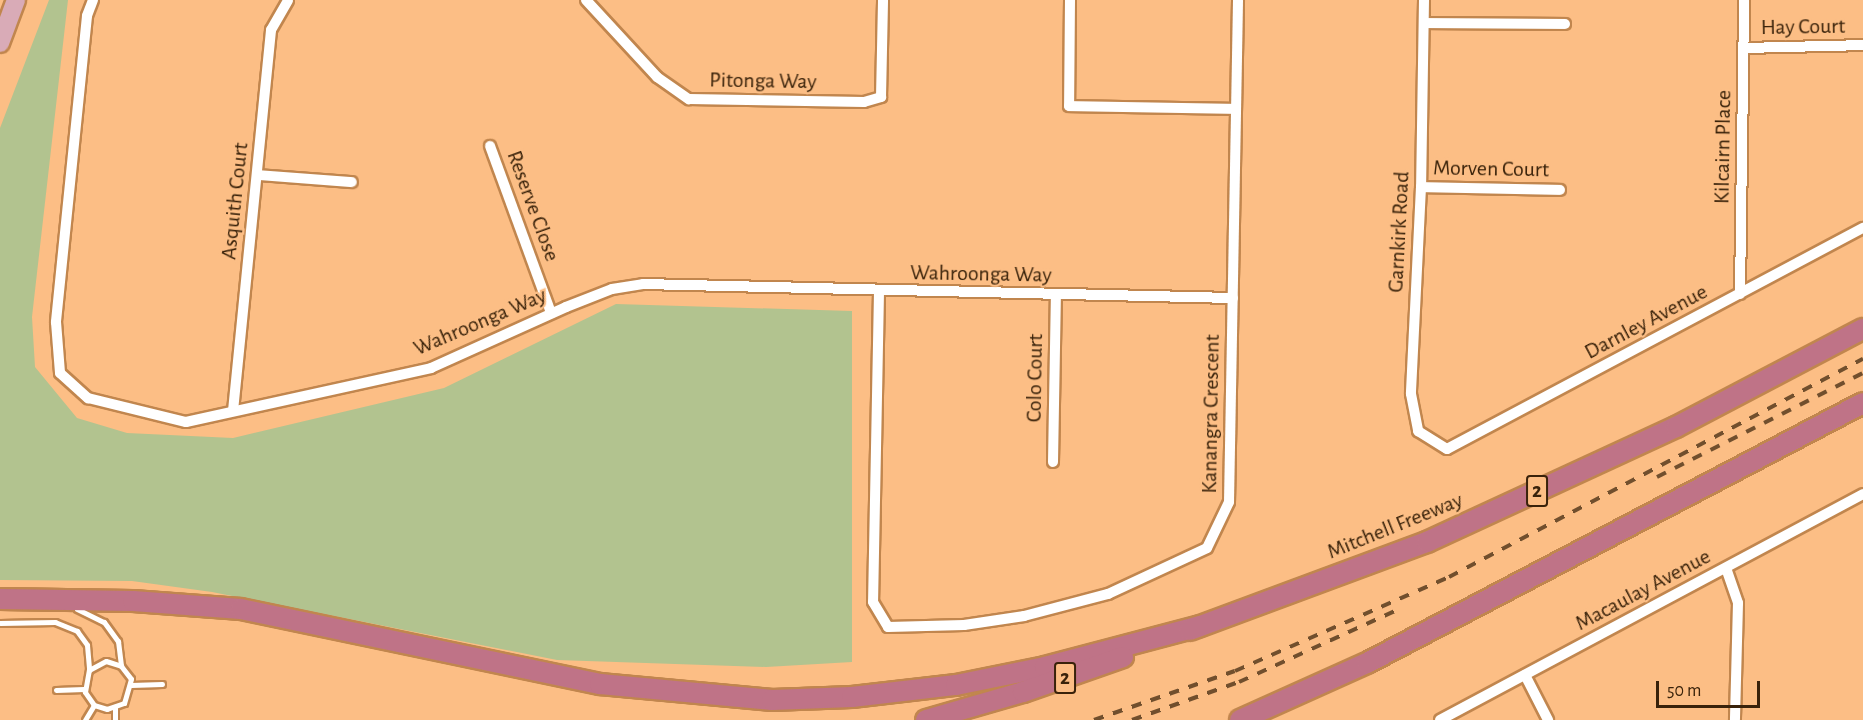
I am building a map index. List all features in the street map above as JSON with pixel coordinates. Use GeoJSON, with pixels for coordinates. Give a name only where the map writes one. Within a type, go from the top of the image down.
{"type":"FeatureCollection","features":[{"type":"Feature","properties":{"kind":"highway","name":"Mitchell Freeway"},"geometry":{"type":"LineString","coordinates":[[926,720],[1023,692],[1427,542],[1676,427],[1863,329]]}},
{"type":"Feature","properties":{"kind":"highway"},"geometry":{"type":"LineString","coordinates":[[1240,720],[1367,663],[1863,403]]}},
{"type":"Feature","properties":{"kind":"highway"},"geometry":{"type":"LineString","coordinates":[[0,599],[241,609],[600,684],[772,700],[852,698],[956,685],[1045,667],[1200,626]]}},
{"type":"Feature","properties":{"kind":"main road"},"geometry":{"type":"LineString","coordinates":[[0,43],[16,0]]}},
{"type":"Feature","properties":{"kind":"street","name":"Wahroonga Way"},"geometry":{"type":"LineString","coordinates":[[93,0],[87,16],[56,322],[60,373],[88,398],[170,420],[186,422],[431,368],[551,313],[612,289],[643,284],[879,292],[1233,298]]}},
{"type":"Feature","properties":{"kind":"street","name":"Asquith Court"},"geometry":{"type":"LineString","coordinates":[[232,411],[258,175],[271,30],[288,0]]}},
{"type":"Feature","properties":{"kind":"street","name":"Pitonga Way"},"geometry":{"type":"LineString","coordinates":[[586,0],[657,77],[689,99],[814,102],[864,102],[881,97],[883,0]]}},
{"type":"Feature","properties":{"kind":"street"},"geometry":{"type":"LineString","coordinates":[[1070,0],[1069,106],[1236,109]]}},
{"type":"Feature","properties":{"kind":"street","name":"Kanangra Crescent"},"geometry":{"type":"LineString","coordinates":[[879,292],[873,602],[888,627],[963,625],[1024,616],[1108,594],[1207,548],[1229,502],[1238,0]]}},
{"type":"Feature","properties":{"kind":"street","name":"Garnkirk Road"},"geometry":{"type":"LineString","coordinates":[[1424,0],[1421,187],[1411,394],[1418,431],[1447,449]]}},
{"type":"Feature","properties":{"kind":"street","name":"Kilcairn Place"},"geometry":{"type":"LineString","coordinates":[[1740,294],[1744,0]]}},
{"type":"Feature","properties":{"kind":"street"},"geometry":{"type":"LineString","coordinates":[[1424,23],[1565,24]]}},
{"type":"Feature","properties":{"kind":"street","name":"Hay Court"},"geometry":{"type":"LineString","coordinates":[[1744,48],[1863,45]]}},
{"type":"Feature","properties":{"kind":"street","name":"Reserve Close"},"geometry":{"type":"LineString","coordinates":[[490,146],[551,313]]}},
{"type":"Feature","properties":{"kind":"street"},"geometry":{"type":"LineString","coordinates":[[258,175],[352,182]]}},
{"type":"Feature","properties":{"kind":"street","name":"Morven Court"},"geometry":{"type":"LineString","coordinates":[[1421,187],[1560,190]]}},
{"type":"Feature","properties":{"kind":"street","name":"Darnley Avenue"},"geometry":{"type":"LineString","coordinates":[[1447,449],[1863,228]]}},
{"type":"Feature","properties":{"kind":"street","name":"Colo Court"},"geometry":{"type":"LineString","coordinates":[[1053,462],[1056,295]]}},
{"type":"Feature","properties":{"kind":"street","name":"Macaulay Avenue"},"geometry":{"type":"LineString","coordinates":[[1440,720],[1863,494]]}},
{"type":"Feature","properties":{"kind":"street"},"geometry":{"type":"LineString","coordinates":[[1726,568],[1738,603],[1736,720]]}},
{"type":"Feature","properties":{"kind":"street"},"geometry":{"type":"LineString","coordinates":[[1525,675],[1548,720]]}},
{"type":"Feature","properties":{"kind":"lane"},"geometry":{"type":"LineString","coordinates":[[61,600],[104,622],[118,641],[121,666],[131,685],[129,696],[115,708],[94,705]]}},
{"type":"Feature","properties":{"kind":"lane"},"geometry":{"type":"LineString","coordinates":[[0,622],[55,622],[77,631],[87,645],[89,670],[84,688],[94,705]]}},
{"type":"Feature","properties":{"kind":"lane"},"geometry":{"type":"LineString","coordinates":[[89,670],[106,661],[121,666]]}},
{"type":"Feature","properties":{"kind":"lane"},"geometry":{"type":"LineString","coordinates":[[131,685],[162,684]]}},
{"type":"Feature","properties":{"kind":"lane"},"geometry":{"type":"LineString","coordinates":[[56,690],[84,688]]}},
{"type":"Feature","properties":{"kind":"lane"},"geometry":{"type":"LineString","coordinates":[[85,720],[94,705]]}},
{"type":"Feature","properties":{"kind":"lane"},"geometry":{"type":"LineString","coordinates":[[115,708],[115,720]]}},
{"type":"Feature","properties":{"kind":"green space"},"geometry":{"type":"Polygon","coordinates":[[[49,0],[68,0],[32,317],[35,367],[77,418],[127,433],[233,438],[444,388],[616,304],[852,311],[852,662],[766,667],[557,660],[212,592],[132,581],[0,580],[0,128],[49,0]]]}},
{"type":"Feature","properties":{"kind":"railway"},"geometry":{"type":"LineString","coordinates":[[1094,720],[1235,671],[1449,577],[1863,359]]}},
{"type":"Feature","properties":{"kind":"railway"},"geometry":{"type":"LineString","coordinates":[[1657,477],[1863,373]]}},
{"type":"Feature","properties":{"kind":"railway"},"geometry":{"type":"LineString","coordinates":[[1132,720],[1239,682],[1395,611]]}}]}
